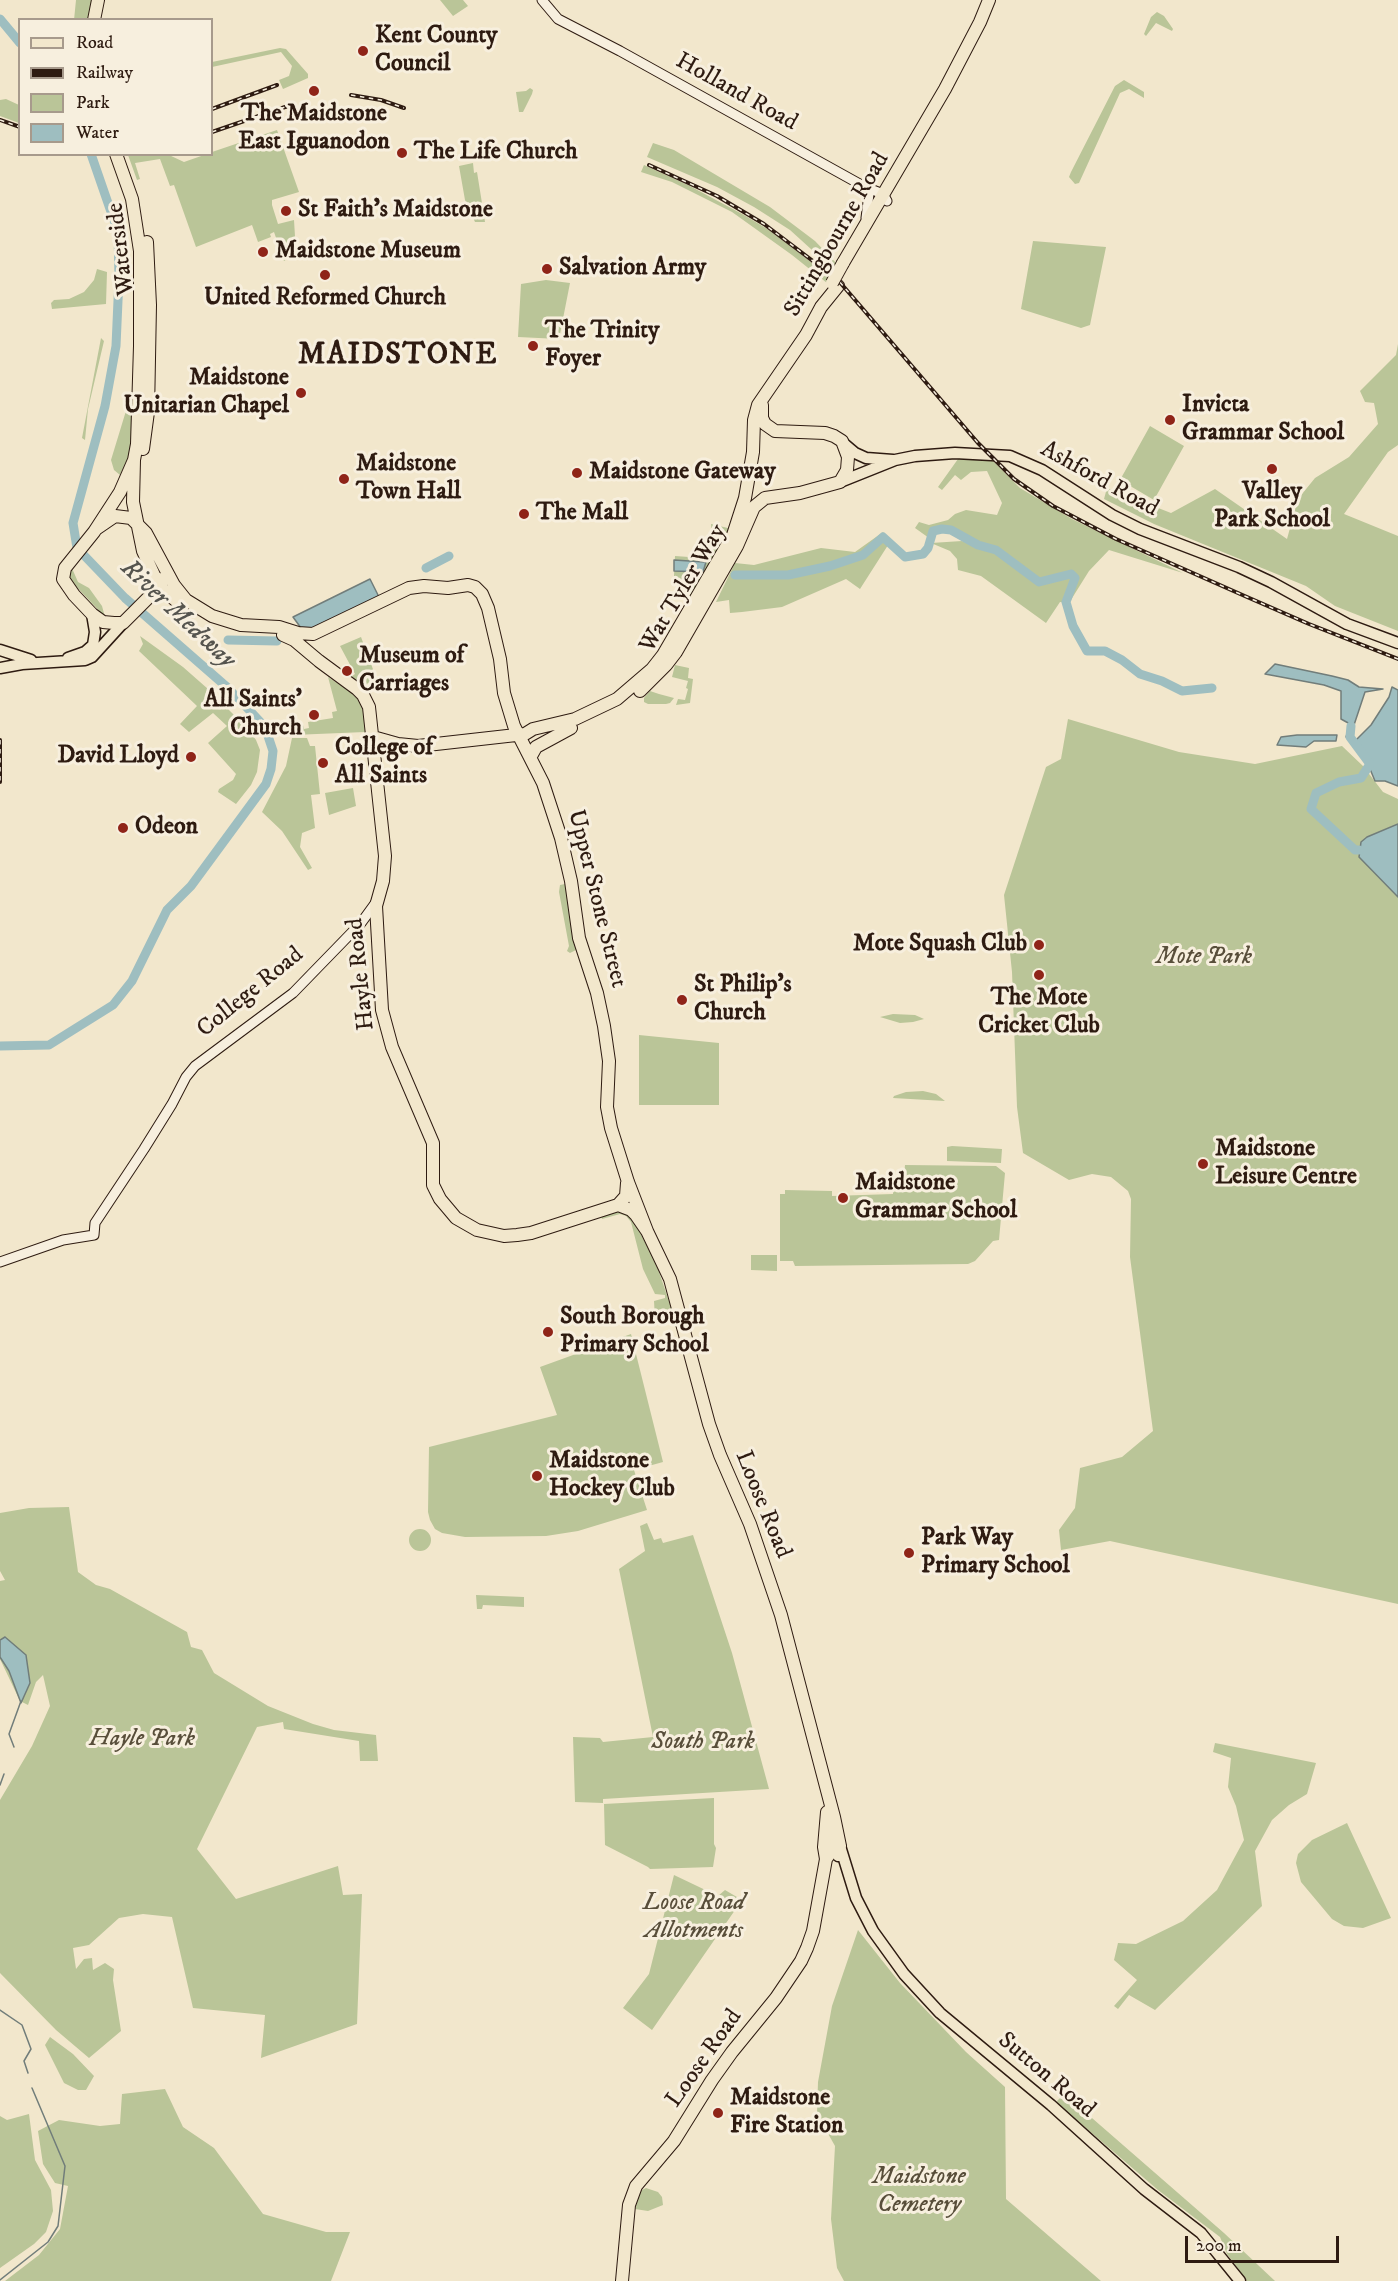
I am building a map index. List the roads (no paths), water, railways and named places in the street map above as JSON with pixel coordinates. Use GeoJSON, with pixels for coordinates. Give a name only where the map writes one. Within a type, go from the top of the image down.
{"type":"FeatureCollection","features":[{"type":"Feature","properties":{"kind":"highway"},"geometry":{"type":"LineString","coordinates":[[94,18],[98,0]]}},
{"type":"Feature","properties":{"kind":"highway"},"geometry":{"type":"LineString","coordinates":[[102,18],[106,0]]}},
{"type":"Feature","properties":{"kind":"highway","name":"Sittingbourne Road"},"geometry":{"type":"LineString","coordinates":[[846,265],[877,195],[911,148],[965,52],[989,0]]}},
{"type":"Feature","properties":{"kind":"highway","name":"Waterside"},"geometry":{"type":"LineString","coordinates":[[117,156],[127,181],[136,216],[145,305]]}},
{"type":"Feature","properties":{"kind":"highway","name":"Waterside"},"geometry":{"type":"LineString","coordinates":[[124,156],[139,196],[146,224],[145,305]]}},
{"type":"Feature","properties":{"kind":"highway","name":"Sittingbourne Road"},"geometry":{"type":"LineString","coordinates":[[753,452],[754,420],[758,405],[801,341],[808,319],[835,284],[846,265],[877,195]]}},
{"type":"Feature","properties":{"kind":"highway"},"geometry":{"type":"LineString","coordinates":[[145,305],[133,498],[136,522],[146,560],[158,587]]}},
{"type":"Feature","properties":{"kind":"highway"},"geometry":{"type":"LineString","coordinates":[[145,305],[148,412],[139,483],[140,506],[158,587]]}},
{"type":"Feature","properties":{"kind":"highway"},"geometry":{"type":"LineString","coordinates":[[765,395],[761,408],[762,418],[765,424],[775,431],[825,433],[842,441],[848,464],[846,475],[840,482]]}},
{"type":"Feature","properties":{"kind":"highway"},"geometry":{"type":"LineString","coordinates":[[765,498],[751,491],[747,485],[753,452],[760,441],[775,431]]}},
{"type":"Feature","properties":{"kind":"highway"},"geometry":{"type":"LineString","coordinates":[[134,460],[120,492],[95,531],[66,566],[63,574],[65,583],[92,614],[103,622],[124,622],[158,587]]}},
{"type":"Feature","properties":{"kind":"highway","name":"Ashford Road"},"geometry":{"type":"LineString","coordinates":[[765,498],[800,493],[840,482]]}},
{"type":"Feature","properties":{"kind":"highway","name":"Wat Tyler Way"},"geometry":{"type":"LineString","coordinates":[[629,695],[652,669],[676,634],[733,535],[747,485]]}},
{"type":"Feature","properties":{"kind":"highway","name":"Wat Tyler Way"},"geometry":{"type":"LineString","coordinates":[[629,695],[653,679],[676,652],[737,546],[754,507],[765,498]]}},
{"type":"Feature","properties":{"kind":"highway"},"geometry":{"type":"LineString","coordinates":[[95,531],[110,518],[120,515],[131,518],[148,536],[179,592],[200,610],[234,624],[279,627],[298,633],[313,634],[311,643],[315,657]]}},
{"type":"Feature","properties":{"kind":"highway","name":"Upper Stone Street"},"geometry":{"type":"LineString","coordinates":[[313,634],[409,588],[424,586],[448,588],[468,585],[475,587],[482,594],[487,603],[500,658],[504,693],[554,813],[561,838],[571,881],[579,938],[597,993],[604,1026],[609,1061],[608,1080]]}},
{"type":"Feature","properties":{"kind":"highway","name":"College Road"},"geometry":{"type":"LineString","coordinates":[[158,587],[206,622],[244,632],[283,635],[294,640],[363,695],[369,707],[386,856],[383,881],[376,901]]}},
{"type":"Feature","properties":{"kind":"highway"},"geometry":{"type":"LineString","coordinates":[[531,756],[536,747],[571,728],[604,714],[629,695]]}},
{"type":"Feature","properties":{"kind":"highway"},"geometry":{"type":"LineString","coordinates":[[373,737],[398,744],[418,746],[522,734],[533,729],[575,719],[629,695]]}},
{"type":"Feature","properties":{"kind":"highway"},"geometry":{"type":"LineString","coordinates":[[522,734],[532,736],[571,728]]}},
{"type":"Feature","properties":{"kind":"highway","name":"Hayle Road"},"geometry":{"type":"LineString","coordinates":[[376,901],[382,1010],[392,1047],[432,1143],[433,1185],[440,1199],[456,1218],[467,1225],[490,1234],[504,1236],[531,1233],[618,1205]]}},
{"type":"Feature","properties":{"kind":"highway","name":"Loose Road"},"geometry":{"type":"LineString","coordinates":[[608,1080],[609,1121],[627,1182],[670,1279],[709,1424],[723,1464],[750,1524],[781,1615],[828,1799],[837,1847],[826,1859]]}},
{"type":"Feature","properties":{"kind":"highway"},"geometry":{"type":"LineString","coordinates":[[618,1205],[626,1196],[627,1182]]}},
{"type":"Feature","properties":{"kind":"highway","name":"Loose Road"},"geometry":{"type":"LineString","coordinates":[[618,1205],[631,1210],[647,1231]]}},
{"type":"Feature","properties":{"kind":"highway","name":"Loose Road"},"geometry":{"type":"LineString","coordinates":[[622,2281],[631,2195],[636,2186],[674,2141],[719,2070],[776,1998],[801,1961],[813,1931],[826,1859],[824,1847],[828,1799]]}},
{"type":"Feature","properties":{"kind":"main road","name":"Holland Road"},"geometry":{"type":"LineString","coordinates":[[542,0],[558,19],[588,33],[877,195]]}},
{"type":"Feature","properties":{"kind":"main road"},"geometry":{"type":"LineString","coordinates":[[842,441],[855,453],[866,458],[895,460]]}},
{"type":"Feature","properties":{"kind":"main road","name":"Ashford Road"},"geometry":{"type":"LineString","coordinates":[[840,482],[895,460],[939,453],[1010,456],[1042,470],[1112,515],[1140,529],[1239,567],[1347,624],[1398,643]]}},
{"type":"Feature","properties":{"kind":"main road"},"geometry":{"type":"LineString","coordinates":[[57,662],[90,649],[94,642],[95,632],[92,614]]}},
{"type":"Feature","properties":{"kind":"main road"},"geometry":{"type":"LineString","coordinates":[[40,662],[1,651],[2,668],[40,662],[77,662],[92,657],[124,622]]}},
{"type":"Feature","properties":{"kind":"main road","name":"College Road"},"geometry":{"type":"LineString","coordinates":[[0,1262],[63,1240],[94,1235],[95,1224],[195,1065],[294,993],[362,922],[376,901]]}},
{"type":"Feature","properties":{"kind":"main road"},"geometry":{"type":"LineString","coordinates":[[362,922],[372,922],[377,927]]}},
{"type":"Feature","properties":{"kind":"main road","name":"Sutton Road"},"geometry":{"type":"LineString","coordinates":[[827,1826],[862,1912],[904,1974],[940,2013],[1051,2104],[1144,2189],[1201,2233],[1240,2281]]}},
{"type":"Feature","properties":{"kind":"water"},"geometry":{"type":"Polygon","coordinates":[[[674,560],[706,562],[703,572],[674,571],[674,560]]]}},
{"type":"Feature","properties":{"kind":"water"},"geometry":{"type":"Polygon","coordinates":[[[370,579],[379,597],[310,630],[301,628],[293,617],[370,579]]]}},
{"type":"Feature","properties":{"kind":"water"},"geometry":{"type":"Polygon","coordinates":[[[1275,664],[1348,680],[1359,687],[1383,689],[1365,692],[1350,737],[1346,737],[1350,724],[1341,719],[1341,691],[1324,685],[1265,674],[1275,664]]]}},
{"type":"Feature","properties":{"kind":"water"},"geometry":{"type":"Polygon","coordinates":[[[1392,687],[1398,690],[1398,786],[1385,781],[1375,781],[1369,764],[1359,749],[1354,746],[1354,742],[1371,725],[1389,697],[1392,687]]]}},
{"type":"Feature","properties":{"kind":"water"},"geometry":{"type":"Polygon","coordinates":[[[1337,735],[1336,741],[1314,741],[1306,747],[1277,745],[1281,737],[1337,735]]]}},
{"type":"Feature","properties":{"kind":"water"},"geometry":{"type":"Polygon","coordinates":[[[1398,824],[1398,897],[1359,857],[1361,842],[1367,837],[1398,824]]]}},
{"type":"Feature","properties":{"kind":"water"},"geometry":{"type":"Polygon","coordinates":[[[5,1637],[26,1655],[30,1683],[21,1703],[9,1671],[0,1657],[0,1640],[5,1637]]]}},
{"type":"Feature","properties":{"kind":"waterway","name":"River Medway"},"geometry":{"type":"LineString","coordinates":[[0,19],[18,41]]}},
{"type":"Feature","properties":{"kind":"waterway","name":"River Medway"},"geometry":{"type":"LineString","coordinates":[[0,1046],[49,1045],[113,1005],[132,981],[167,910],[191,886],[266,784],[273,751],[265,727],[228,688],[125,598],[77,548],[73,523],[105,406],[116,346],[119,278],[118,232],[92,156]]}},
{"type":"Feature","properties":{"kind":"waterway"},"geometry":{"type":"LineString","coordinates":[[735,575],[788,575],[830,566],[863,555],[883,537],[905,557],[923,554],[928,548],[933,531],[951,530],[978,545],[996,550],[1039,582],[1071,574],[1075,578],[1066,602],[1073,626],[1087,651],[1105,651],[1122,660],[1140,674],[1182,691],[1212,688]]}},
{"type":"Feature","properties":{"kind":"waterway"},"geometry":{"type":"LineString","coordinates":[[426,568],[449,556]]}},
{"type":"Feature","properties":{"kind":"waterway"},"geometry":{"type":"LineString","coordinates":[[228,640],[277,641]]}},
{"type":"Feature","properties":{"kind":"waterway"},"geometry":{"type":"LineString","coordinates":[[1351,726],[1350,737],[1370,764],[1361,778],[1339,782],[1316,793],[1311,809],[1355,850],[1359,850]]}},
{"type":"Feature","properties":{"kind":"waterway"},"geometry":{"type":"LineString","coordinates":[[14,1747],[9,1734],[21,1701]]}},
{"type":"Feature","properties":{"kind":"waterway"},"geometry":{"type":"LineString","coordinates":[[0,1785],[4,1774]]}},
{"type":"Feature","properties":{"kind":"waterway"},"geometry":{"type":"LineString","coordinates":[[0,2010],[22,2025],[31,2049],[24,2061],[28,2073]]}},
{"type":"Feature","properties":{"kind":"waterway"},"geometry":{"type":"LineString","coordinates":[[0,2280],[48,2242],[58,2226],[65,2166],[32,2088]]}},
{"type":"Feature","properties":{"kind":"railway"},"geometry":{"type":"LineString","coordinates":[[213,109],[277,85]]}},
{"type":"Feature","properties":{"kind":"railway"},"geometry":{"type":"LineString","coordinates":[[351,95],[381,100],[404,108]]}},
{"type":"Feature","properties":{"kind":"railway"},"geometry":{"type":"LineString","coordinates":[[213,132],[288,106]]}},
{"type":"Feature","properties":{"kind":"railway"},"geometry":{"type":"LineString","coordinates":[[0,120],[18,126]]}},
{"type":"Feature","properties":{"kind":"railway"},"geometry":{"type":"LineString","coordinates":[[649,165],[717,196],[764,224],[838,280],[978,443],[1014,479],[1053,506],[1116,539],[1309,624],[1398,659]]}},
{"type":"Feature","properties":{"kind":"railway"},"geometry":{"type":"LineString","coordinates":[[0,740],[0,782]]}},
{"type":"Feature","properties":{"kind":"place","name":"Kent County Council"},"geometry":{"type":"Point","coordinates":[363,51]}},
{"type":"Feature","properties":{"kind":"place","name":"The Maidstone East Iguanodon"},"geometry":{"type":"Point","coordinates":[314,91]}},
{"type":"Feature","properties":{"kind":"place","name":"The Life Church"},"geometry":{"type":"Point","coordinates":[402,153]}},
{"type":"Feature","properties":{"kind":"place","name":"St Faith's Maidstone"},"geometry":{"type":"Point","coordinates":[286,211]}},
{"type":"Feature","properties":{"kind":"place","name":"Maidstone Museum"},"geometry":{"type":"Point","coordinates":[263,252]}},
{"type":"Feature","properties":{"kind":"place","name":"Salvation Army"},"geometry":{"type":"Point","coordinates":[547,269]}},
{"type":"Feature","properties":{"kind":"place","name":"United Reformed Church"},"geometry":{"type":"Point","coordinates":[325,275]}},
{"type":"Feature","properties":{"kind":"place","name":"The Trinity Foyer"},"geometry":{"type":"Point","coordinates":[533,346]}},
{"type":"Feature","properties":{"kind":"place","name":"Maidstone Unitarian Chapel"},"geometry":{"type":"Point","coordinates":[301,393]}},
{"type":"Feature","properties":{"kind":"place","name":"Invicta Grammar School"},"geometry":{"type":"Point","coordinates":[1170,420]}},
{"type":"Feature","properties":{"kind":"place","name":"Valley Park School"},"geometry":{"type":"Point","coordinates":[1272,469]}},
{"type":"Feature","properties":{"kind":"place","name":"Maidstone Gateway"},"geometry":{"type":"Point","coordinates":[577,473]}},
{"type":"Feature","properties":{"kind":"place","name":"Maidstone Town Hall"},"geometry":{"type":"Point","coordinates":[344,479]}},
{"type":"Feature","properties":{"kind":"place","name":"The Mall"},"geometry":{"type":"Point","coordinates":[524,514]}},
{"type":"Feature","properties":{"kind":"place","name":"Museum of Carriages"},"geometry":{"type":"Point","coordinates":[347,671]}},
{"type":"Feature","properties":{"kind":"place","name":"All Saints' Church"},"geometry":{"type":"Point","coordinates":[314,715]}},
{"type":"Feature","properties":{"kind":"place","name":"David Lloyd"},"geometry":{"type":"Point","coordinates":[191,757]}},
{"type":"Feature","properties":{"kind":"place","name":"College of All Saints"},"geometry":{"type":"Point","coordinates":[323,763]}},
{"type":"Feature","properties":{"kind":"place","name":"Odeon"},"geometry":{"type":"Point","coordinates":[123,828]}},
{"type":"Feature","properties":{"kind":"place","name":"Mote Squash Club"},"geometry":{"type":"Point","coordinates":[1039,945]}},
{"type":"Feature","properties":{"kind":"place","name":"The Mote Cricket Club"},"geometry":{"type":"Point","coordinates":[1039,975]}},
{"type":"Feature","properties":{"kind":"place","name":"St Philip's Church"},"geometry":{"type":"Point","coordinates":[682,1000]}},
{"type":"Feature","properties":{"kind":"place","name":"Maidstone Leisure Centre"},"geometry":{"type":"Point","coordinates":[1203,1164]}},
{"type":"Feature","properties":{"kind":"place","name":"Maidstone Grammar School"},"geometry":{"type":"Point","coordinates":[843,1198]}},
{"type":"Feature","properties":{"kind":"place","name":"South Borough Primary School"},"geometry":{"type":"Point","coordinates":[548,1332]}},
{"type":"Feature","properties":{"kind":"place","name":"Maidstone Hockey Club"},"geometry":{"type":"Point","coordinates":[537,1476]}},
{"type":"Feature","properties":{"kind":"place","name":"Park Way Primary School"},"geometry":{"type":"Point","coordinates":[909,1553]}},
{"type":"Feature","properties":{"kind":"place","name":"Maidstone Fire Station"},"geometry":{"type":"Point","coordinates":[718,2113]}},
{"type":"Feature","properties":{"kind":"district","name":"MAIDSTONE"},"geometry":{"type":"Point","coordinates":[398,357]}},
{"type":"Feature","properties":{"kind":"park label","name":"Mote Park"},"geometry":{"type":"Point","coordinates":[1204,958]}},
{"type":"Feature","properties":{"kind":"park label","name":"Hayle Park"},"geometry":{"type":"Point","coordinates":[142,1740]}},
{"type":"Feature","properties":{"kind":"park label","name":"South Park"},"geometry":{"type":"Point","coordinates":[703,1743]}},
{"type":"Feature","properties":{"kind":"park label","name":"Loose Road Allotments"},"geometry":{"type":"Point","coordinates":[694,1918]}},
{"type":"Feature","properties":{"kind":"park label","name":"Maidstone Cemetery"},"geometry":{"type":"Point","coordinates":[919,2192]}}]}
